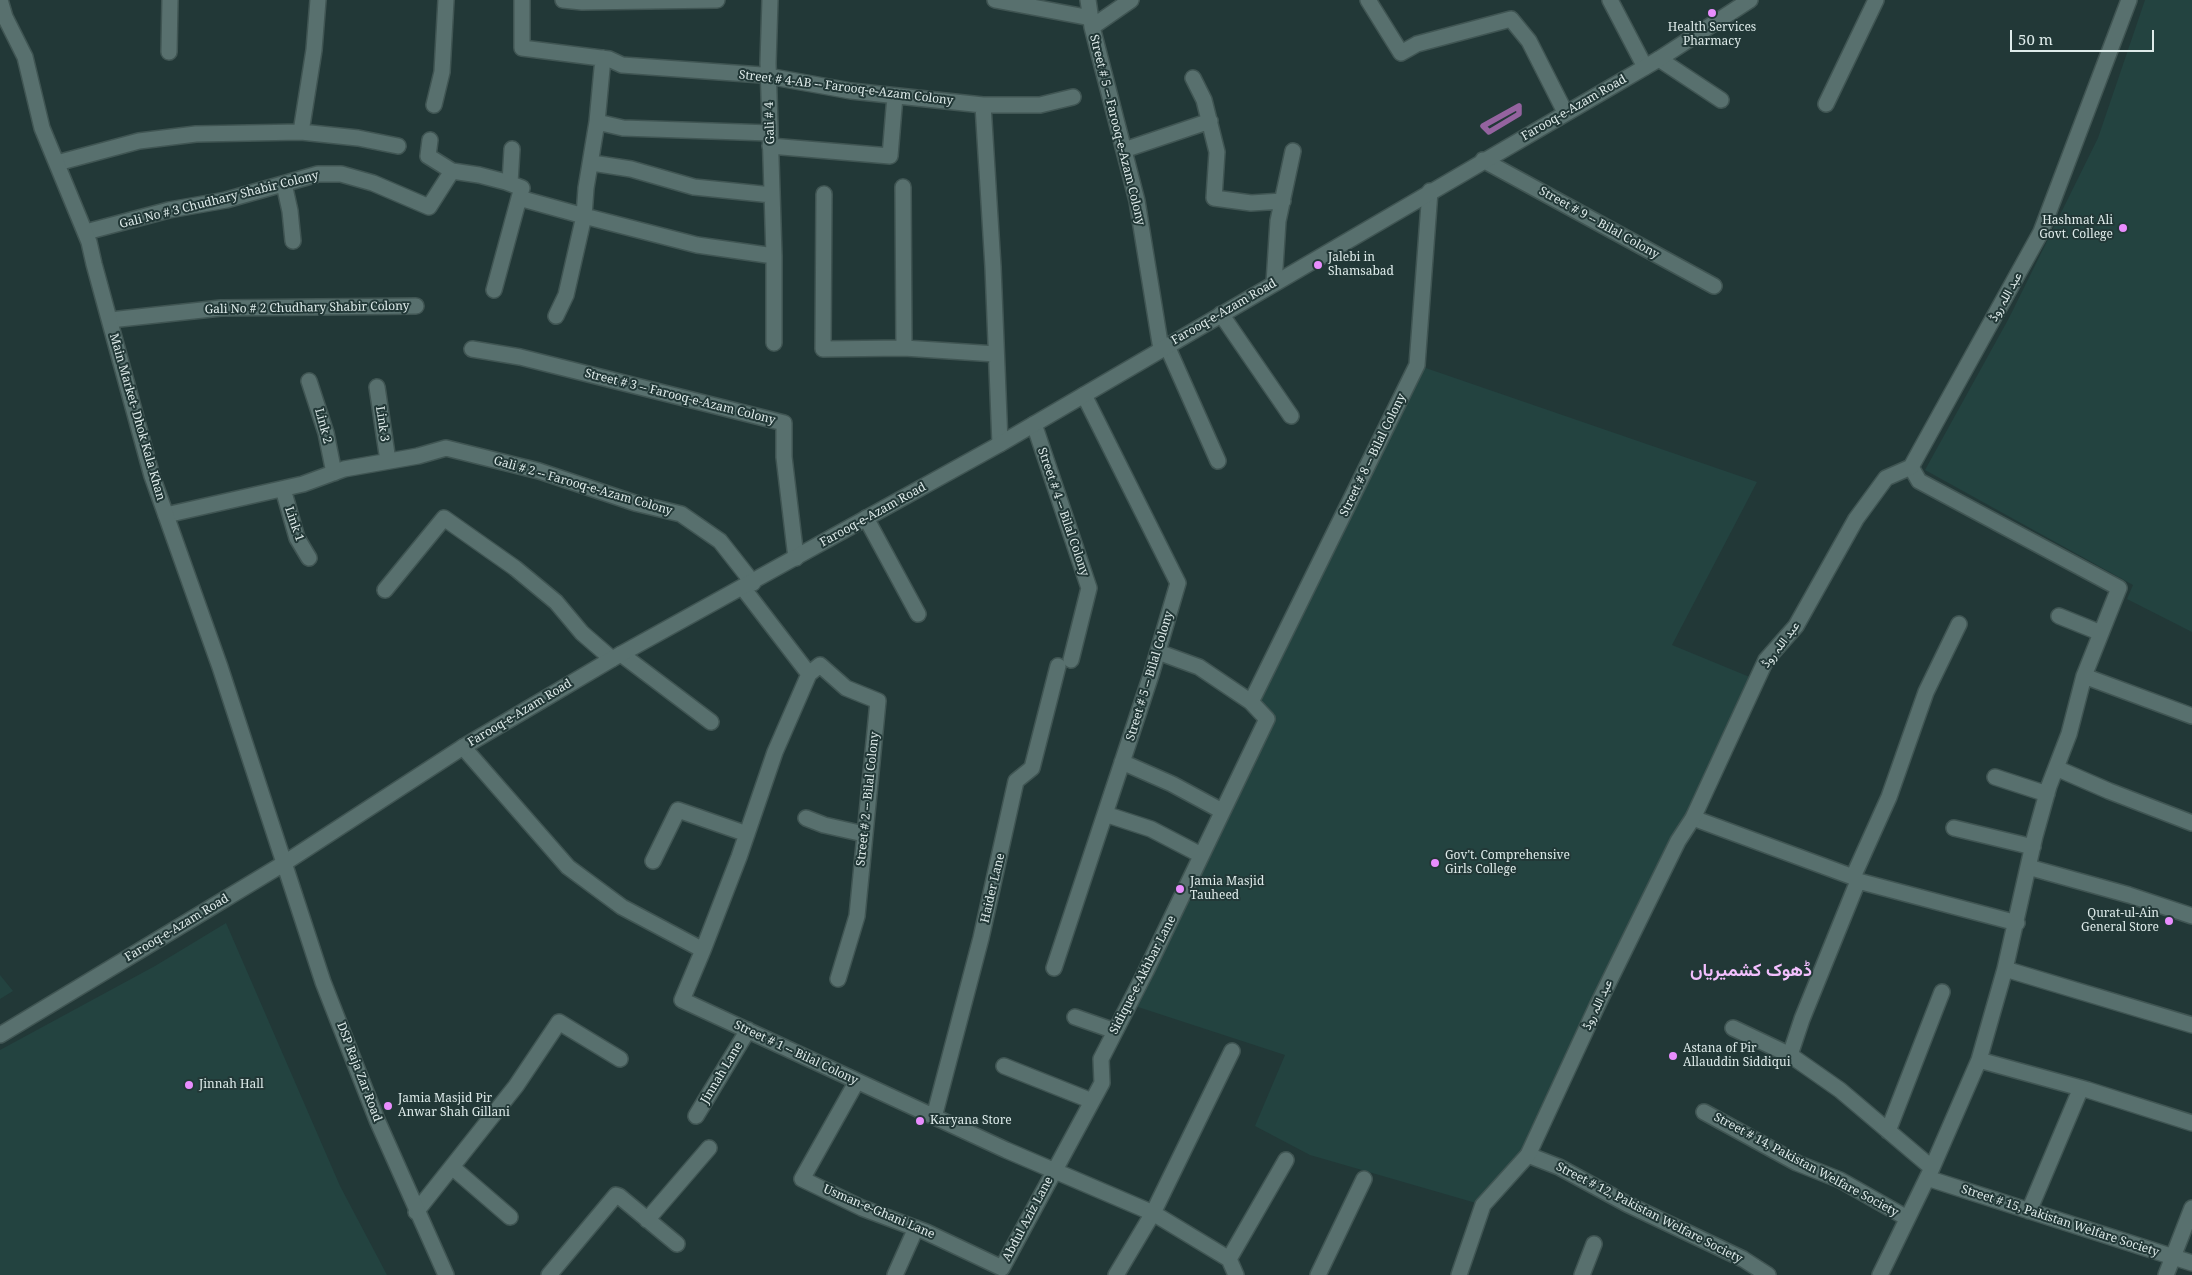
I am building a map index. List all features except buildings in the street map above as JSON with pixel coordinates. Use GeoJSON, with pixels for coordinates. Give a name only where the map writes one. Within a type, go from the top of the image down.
{"type":"FeatureCollection","features":[{"type":"Feature","properties":{"kind":"street","name":"Main Market- Dhok Kala Khan"},"geometry":{"type":"LineString","coordinates":[[0,0],[5,17],[25,57],[42,128],[86,232],[152,476],[220,667],[283,864]]}},
{"type":"Feature","properties":{"kind":"street"},"geometry":{"type":"LineString","coordinates":[[169,52],[170,0]]}},
{"type":"Feature","properties":{"kind":"street"},"geometry":{"type":"LineString","coordinates":[[301,132],[314,50],[318,0]]}},
{"type":"Feature","properties":{"kind":"street"},"geometry":{"type":"LineString","coordinates":[[434,105],[442,72],[446,0]]}},
{"type":"Feature","properties":{"kind":"street","name":"Street # 4-AB -- Farooq-e-Azam Colony"},"geometry":{"type":"LineString","coordinates":[[522,0],[522,48],[603,58],[622,65],[762,75],[768,78],[851,91],[983,105],[1040,105],[1073,97]]}},
{"type":"Feature","properties":{"kind":"street"},"geometry":{"type":"LineString","coordinates":[[563,0],[582,2],[717,0]]}},
{"type":"Feature","properties":{"kind":"street","name":"Gali # 4"},"geometry":{"type":"LineString","coordinates":[[770,0],[768,78],[772,191]]}},
{"type":"Feature","properties":{"kind":"street"},"geometry":{"type":"LineString","coordinates":[[994,0],[1091,22],[1131,0]]}},
{"type":"Feature","properties":{"kind":"street","name":"Street # 5 -- Farooq-e-Azam Colony"},"geometry":{"type":"LineString","coordinates":[[1088,0],[1091,22],[1137,201],[1164,347],[1218,460]]}},
{"type":"Feature","properties":{"kind":"street"},"geometry":{"type":"LineString","coordinates":[[1368,0],[1401,53],[1417,44],[1511,19],[1529,41],[1565,112]]}},
{"type":"Feature","properties":{"kind":"street"},"geometry":{"type":"LineString","coordinates":[[1610,0],[1645,67]]}},
{"type":"Feature","properties":{"kind":"street","name":"Farooq-e-Azam Road"},"geometry":{"type":"LineString","coordinates":[[0,1035],[283,864],[463,747],[616,657],[1000,444],[1565,112],[1659,59],[1750,0]]}},
{"type":"Feature","properties":{"kind":"street"},"geometry":{"type":"LineString","coordinates":[[1826,104],[1876,0]]}},
{"type":"Feature","properties":{"kind":"street","name":"عبد اللہ روڈ"},"geometry":{"type":"LineString","coordinates":[[1460,1275],[1483,1205],[1528,1156],[1597,1006],[1678,841],[1693,818],[1766,660],[1796,626],[1856,519],[1886,478],[1911,467],[2042,232],[2129,0]]}},
{"type":"Feature","properties":{"kind":"street"},"geometry":{"type":"LineString","coordinates":[[556,316],[566,295],[584,216],[586,188],[592,163],[597,122],[603,58]]}},
{"type":"Feature","properties":{"kind":"street"},"geometry":{"type":"LineString","coordinates":[[1659,59],[1721,100]]}},
{"type":"Feature","properties":{"kind":"street"},"geometry":{"type":"LineString","coordinates":[[1193,78],[1204,100],[1217,152],[1214,198],[1252,203],[1283,201]]}},
{"type":"Feature","properties":{"kind":"street"},"geometry":{"type":"LineString","coordinates":[[597,122],[623,128],[770,139],[890,156],[895,96]]}},
{"type":"Feature","properties":{"kind":"street"},"geometry":{"type":"LineString","coordinates":[[983,105],[993,267],[1000,444]]}},
{"type":"Feature","properties":{"kind":"street"},"geometry":{"type":"LineString","coordinates":[[1124,150],[1210,121]]}},
{"type":"Feature","properties":{"kind":"street"},"geometry":{"type":"LineString","coordinates":[[58,163],[139,141],[196,134],[301,132],[358,138],[398,146]]}},
{"type":"Feature","properties":{"kind":"street"},"geometry":{"type":"LineString","coordinates":[[430,140],[428,156],[452,171],[479,175],[522,188],[494,290]]}},
{"type":"Feature","properties":{"kind":"street"},"geometry":{"type":"LineString","coordinates":[[510,184],[512,148]]}},
{"type":"Feature","properties":{"kind":"street"},"geometry":{"type":"LineString","coordinates":[[1274,283],[1278,220],[1293,151]]}},
{"type":"Feature","properties":{"kind":"street","name":"Street # 9 -- Bilal Colony"},"geometry":{"type":"LineString","coordinates":[[1483,160],[1714,286]]}},
{"type":"Feature","properties":{"kind":"street"},"geometry":{"type":"LineString","coordinates":[[592,163],[631,169],[694,187],[772,191],[774,343]]}},
{"type":"Feature","properties":{"kind":"street","name":"Gali No # 3 Chudhary Shabir Colony"},"geometry":{"type":"LineString","coordinates":[[86,232],[169,210],[226,200],[255,190],[318,174],[341,174],[373,183],[429,207],[452,171]]}},
{"type":"Feature","properties":{"kind":"street"},"geometry":{"type":"LineString","coordinates":[[284,184],[290,211],[293,241]]}},
{"type":"Feature","properties":{"kind":"street"},"geometry":{"type":"LineString","coordinates":[[904,186],[904,348]]}},
{"type":"Feature","properties":{"kind":"street","name":"Street # 8 -- Bilal Colony"},"geometry":{"type":"LineString","coordinates":[[1251,702],[1417,365],[1430,191]]}},
{"type":"Feature","properties":{"kind":"street"},"geometry":{"type":"LineString","coordinates":[[824,194],[823,348],[904,348],[996,354]]}},
{"type":"Feature","properties":{"kind":"street"},"geometry":{"type":"LineString","coordinates":[[519,198],[697,245],[774,256]]}},
{"type":"Feature","properties":{"kind":"street","name":"Gali No # 2 Chudhary Shabir Colony"},"geometry":{"type":"LineString","coordinates":[[110,320],[221,308],[416,306]]}},
{"type":"Feature","properties":{"kind":"street"},"geometry":{"type":"LineString","coordinates":[[1221,314],[1291,416]]}},
{"type":"Feature","properties":{"kind":"street","name":"Street # 3 -- Farooq-e-Azam Colony"},"geometry":{"type":"LineString","coordinates":[[472,349],[520,357],[784,423],[784,458],[796,558]]}},
{"type":"Feature","properties":{"kind":"street","name":"Link 2"},"geometry":{"type":"LineString","coordinates":[[309,380],[326,432],[334,472]]}},
{"type":"Feature","properties":{"kind":"street","name":"Link 3"},"geometry":{"type":"LineString","coordinates":[[377,387],[388,461]]}},
{"type":"Feature","properties":{"kind":"street","name":"Street # 5 -- Bilal Colony"},"geometry":{"type":"LineString","coordinates":[[1054,968],[1158,652],[1178,583],[1084,394]]}},
{"type":"Feature","properties":{"kind":"street","name":"Street # 4 -- Bilal Colony"},"geometry":{"type":"LineString","coordinates":[[1034,424],[1089,588],[1064,663]]}},
{"type":"Feature","properties":{"kind":"street","name":"Gali # 2 -- Farooq-e-Azam Colony"},"geometry":{"type":"LineString","coordinates":[[388,461],[446,448],[539,471],[635,503],[681,514],[720,541],[748,585]]}},
{"type":"Feature","properties":{"kind":"street"},"geometry":{"type":"LineString","coordinates":[[166,515],[303,484],[344,469],[388,461]]}},
{"type":"Feature","properties":{"kind":"street"},"geometry":{"type":"LineString","coordinates":[[1880,1275],[1930,1173],[1979,1060],[2017,923],[2028,867],[2047,794],[2069,734],[2084,676],[2119,588],[1919,481],[1911,467]]}},
{"type":"Feature","properties":{"kind":"street","name":"Link 1"},"geometry":{"type":"LineString","coordinates":[[283,489],[297,538],[309,558]]}},
{"type":"Feature","properties":{"kind":"street"},"geometry":{"type":"LineString","coordinates":[[385,590],[444,518],[515,568],[556,602],[582,633],[710,722]]}},
{"type":"Feature","properties":{"kind":"street"},"geometry":{"type":"LineString","coordinates":[[866,518],[918,614]]}},
{"type":"Feature","properties":{"kind":"street"},"geometry":{"type":"LineString","coordinates":[[463,747],[568,867],[622,907],[703,950],[776,752],[810,674],[748,585]]}},
{"type":"Feature","properties":{"kind":"street"},"geometry":{"type":"LineString","coordinates":[[2059,616],[2100,633]]}},
{"type":"Feature","properties":{"kind":"street"},"geometry":{"type":"LineString","coordinates":[[1790,1055],[1802,1019],[1889,797],[1926,692],[1959,624]]}},
{"type":"Feature","properties":{"kind":"street"},"geometry":{"type":"LineString","coordinates":[[1158,652],[1199,667],[1251,702]]}},
{"type":"Feature","properties":{"kind":"street","name":"Haider Lane"},"geometry":{"type":"LineString","coordinates":[[934,1117],[981,938],[1016,781],[1032,768],[1064,663]]}},
{"type":"Feature","properties":{"kind":"street","name":"Street # 2 -- Bilal Colony"},"geometry":{"type":"LineString","coordinates":[[810,674],[820,665],[846,688],[878,701],[857,916],[838,979]]}},
{"type":"Feature","properties":{"kind":"street"},"geometry":{"type":"LineString","coordinates":[[2084,676],[2192,716]]}},
{"type":"Feature","properties":{"kind":"street","name":"Sidique-e-Akhbar Lane"},"geometry":{"type":"LineString","coordinates":[[1055,1170],[1102,1083],[1100,1059],[1146,971],[1267,719],[1251,702]]}},
{"type":"Feature","properties":{"kind":"street"},"geometry":{"type":"LineString","coordinates":[[1122,762],[1172,784],[1222,811]]}},
{"type":"Feature","properties":{"kind":"street"},"geometry":{"type":"LineString","coordinates":[[2056,768],[2192,823]]}},
{"type":"Feature","properties":{"kind":"street"},"geometry":{"type":"LineString","coordinates":[[1995,777],[2047,794]]}},
{"type":"Feature","properties":{"kind":"street"},"geometry":{"type":"LineString","coordinates":[[653,861],[678,810],[747,834]]}},
{"type":"Feature","properties":{"kind":"street"},"geometry":{"type":"LineString","coordinates":[[1105,814],[1151,830],[1202,855]]}},
{"type":"Feature","properties":{"kind":"street"},"geometry":{"type":"LineString","coordinates":[[806,818],[824,825],[864,834]]}},
{"type":"Feature","properties":{"kind":"street"},"geometry":{"type":"LineString","coordinates":[[1693,818],[1856,879],[2017,923]]}},
{"type":"Feature","properties":{"kind":"street"},"geometry":{"type":"LineString","coordinates":[[1954,828],[2033,847]]}},
{"type":"Feature","properties":{"kind":"street","name":"DSP Raja Zar Road"},"geometry":{"type":"LineString","coordinates":[[283,864],[330,1000],[377,1120],[416,1212],[446,1275]]}},
{"type":"Feature","properties":{"kind":"street"},"geometry":{"type":"LineString","coordinates":[[2028,867],[2129,895],[2192,916]]}},
{"type":"Feature","properties":{"kind":"street","name":"Street # 1 -- Bilal Colony"},"geometry":{"type":"LineString","coordinates":[[703,950],[682,1000],[934,1117],[1153,1213],[1229,1258]]}},
{"type":"Feature","properties":{"kind":"street"},"geometry":{"type":"LineString","coordinates":[[2005,969],[2192,1025]]}},
{"type":"Feature","properties":{"kind":"street"},"geometry":{"type":"LineString","coordinates":[[1888,1131],[1942,992]]}},
{"type":"Feature","properties":{"kind":"street"},"geometry":{"type":"LineString","coordinates":[[1076,1017],[1115,1031]]}},
{"type":"Feature","properties":{"kind":"street"},"geometry":{"type":"LineString","coordinates":[[416,1212],[516,1086],[559,1022],[620,1060]]}},
{"type":"Feature","properties":{"kind":"street"},"geometry":{"type":"LineString","coordinates":[[1733,1028],[1790,1055],[1840,1090],[1888,1131],[1930,1173]]}},
{"type":"Feature","properties":{"kind":"street","name":"Jinnah Lane"},"geometry":{"type":"LineString","coordinates":[[696,1116],[748,1030]]}},
{"type":"Feature","properties":{"kind":"street"},"geometry":{"type":"LineString","coordinates":[[1116,1275],[1153,1213],[1232,1051]]}},
{"type":"Feature","properties":{"kind":"street"},"geometry":{"type":"LineString","coordinates":[[1979,1060],[2081,1088],[2192,1123]]}},
{"type":"Feature","properties":{"kind":"street"},"geometry":{"type":"LineString","coordinates":[[1004,1066],[1092,1101]]}},
{"type":"Feature","properties":{"kind":"street","name":"Usman-e-Ghani Lane"},"geometry":{"type":"LineString","coordinates":[[857,1081],[802,1178],[862,1208],[916,1228],[1002,1268]]}},
{"type":"Feature","properties":{"kind":"street"},"geometry":{"type":"LineString","coordinates":[[2029,1212],[2081,1088]]}},
{"type":"Feature","properties":{"kind":"street","name":"Street # 14, Pakistan Welfare Society"},"geometry":{"type":"LineString","coordinates":[[1704,1112],[1797,1164],[1840,1180],[1908,1218]]}},
{"type":"Feature","properties":{"kind":"street"},"geometry":{"type":"LineString","coordinates":[[647,1220],[709,1148]]}},
{"type":"Feature","properties":{"kind":"street","name":"Street # 12, Pakistan Welfare Society"},"geometry":{"type":"LineString","coordinates":[[1528,1156],[1559,1166],[1627,1204],[1743,1260],[1768,1275]]}},
{"type":"Feature","properties":{"kind":"street"},"geometry":{"type":"LineString","coordinates":[[1235,1275],[1229,1258],[1286,1160]]}},
{"type":"Feature","properties":{"kind":"street"},"geometry":{"type":"LineString","coordinates":[[452,1167],[510,1217]]}},
{"type":"Feature","properties":{"kind":"street","name":"Abdul Aziz Lane"},"geometry":{"type":"LineString","coordinates":[[1002,1268],[1055,1170]]}},
{"type":"Feature","properties":{"kind":"street","name":"Street # 15, Pakistan Welfare Society"},"geometry":{"type":"LineString","coordinates":[[1930,1173],[2029,1212],[2192,1263]]}},
{"type":"Feature","properties":{"kind":"street"},"geometry":{"type":"LineString","coordinates":[[1318,1275],[1364,1179]]}},
{"type":"Feature","properties":{"kind":"street"},"geometry":{"type":"LineString","coordinates":[[549,1275],[616,1195],[677,1244]]}},
{"type":"Feature","properties":{"kind":"street"},"geometry":{"type":"LineString","coordinates":[[2166,1275],[2192,1208]]}},
{"type":"Feature","properties":{"kind":"street"},"geometry":{"type":"LineString","coordinates":[[895,1275],[916,1228]]}},
{"type":"Feature","properties":{"kind":"street"},"geometry":{"type":"LineString","coordinates":[[1582,1275],[1594,1244]]}},
{"type":"Feature","properties":{"kind":"shaded area","name":"Hashmat Ali Govt. College"},"geometry":{"type":"Polygon","coordinates":[[[2145,0],[2192,0],[2192,632],[2127,599],[2133,585],[1925,470],[2009,318],[2098,138],[2145,0]]]}},
{"type":"Feature","properties":{"kind":"shaded area","name":"Gov't. Comprehensive Girls College"},"geometry":{"type":"Polygon","coordinates":[[[1417,365],[1757,482],[1672,645],[1757,680],[1528,1155],[1483,1205],[1310,1155],[1255,1126],[1285,1055],[1135,1006],[1266,719],[1251,702],[1417,365]]]}},
{"type":"Feature","properties":{"kind":"shaded area"},"geometry":{"type":"Polygon","coordinates":[[[226,923],[340,1186],[387,1275],[0,1275],[0,1050],[155,966],[226,923]]]}},
{"type":"Feature","properties":{"kind":"shaded area"},"geometry":{"type":"Polygon","coordinates":[[[0,975],[13,991],[0,999],[0,975]]]}},
{"type":"Feature","properties":{"kind":"waterway"},"geometry":{"type":"LineString","coordinates":[[1519,106],[1519,114],[1489,132],[1483,126],[1519,106]]}},
{"type":"Feature","properties":{"kind":"place","name":"Health Services Pharmacy"},"geometry":{"type":"Point","coordinates":[1712,13]}},
{"type":"Feature","properties":{"kind":"place","name":"Hashmat Ali Govt. College"},"geometry":{"type":"Point","coordinates":[2123,228]}},
{"type":"Feature","properties":{"kind":"place","name":"Jalebi in Shamsabad"},"geometry":{"type":"Point","coordinates":[1318,265]}},
{"type":"Feature","properties":{"kind":"place","name":"Gov't. Comprehensive Girls College"},"geometry":{"type":"Point","coordinates":[1435,863]}},
{"type":"Feature","properties":{"kind":"place","name":"Jamia Masjid Tauheed"},"geometry":{"type":"Point","coordinates":[1180,889]}},
{"type":"Feature","properties":{"kind":"place","name":"Qurat-ul-Ain General Store"},"geometry":{"type":"Point","coordinates":[2169,921]}},
{"type":"Feature","properties":{"kind":"place","name":"Astana of Pir Allauddin Siddiqui"},"geometry":{"type":"Point","coordinates":[1673,1056]}},
{"type":"Feature","properties":{"kind":"place","name":"Jinnah Hall"},"geometry":{"type":"Point","coordinates":[189,1085]}},
{"type":"Feature","properties":{"kind":"place","name":"Jamia Masjid Pir Anwar Shah Gillani"},"geometry":{"type":"Point","coordinates":[388,1106]}},
{"type":"Feature","properties":{"kind":"place","name":"Karyana Store"},"geometry":{"type":"Point","coordinates":[920,1121]}},
{"type":"Feature","properties":{"kind":"district","name":"ڈھوک کشمیریاں"},"geometry":{"type":"Point","coordinates":[1751,971]}}]}
